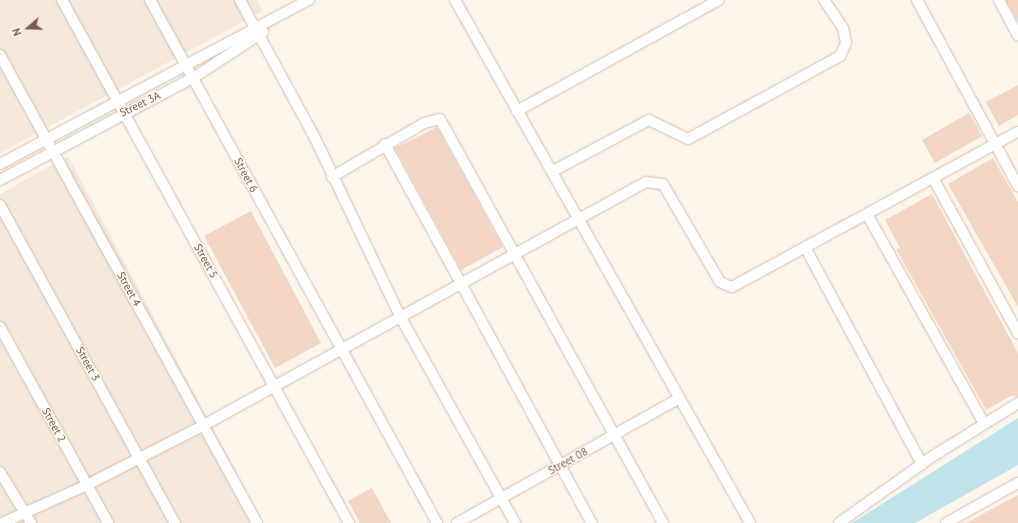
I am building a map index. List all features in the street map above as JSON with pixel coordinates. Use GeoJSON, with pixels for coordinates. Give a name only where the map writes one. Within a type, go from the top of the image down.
{"type":"FeatureCollection","features":[{"type":"Feature","properties":{"kind":"street","name":"Street 5"},"geometry":{"type":"LineString","coordinates":[[62,0],[349,523]]}},
{"type":"Feature","properties":{"kind":"street","name":"Street 6"},"geometry":{"type":"LineString","coordinates":[[150,0],[186,64],[340,352],[437,523]]}},
{"type":"Feature","properties":{"kind":"street"},"geometry":{"type":"LineString","coordinates":[[240,0],[332,177],[401,318],[515,523]]}},
{"type":"Feature","properties":{"kind":"street","name":"Street 3A"},"geometry":{"type":"LineString","coordinates":[[0,180],[123,112],[193,78],[273,20],[309,0]]}},
{"type":"Feature","properties":{"kind":"street"},"geometry":{"type":"LineString","coordinates":[[455,0],[517,111],[553,171],[678,400],[750,523]]}},
{"type":"Feature","properties":{"kind":"street"},"geometry":{"type":"LineString","coordinates":[[517,111],[719,0]]}},
{"type":"Feature","properties":{"kind":"street"},"geometry":{"type":"LineString","coordinates":[[553,171],[649,120],[688,139],[840,56],[846,43],[843,28],[824,0]]}},
{"type":"Feature","properties":{"kind":"street"},"geometry":{"type":"LineString","coordinates":[[916,0],[1018,186]]}},
{"type":"Feature","properties":{"kind":"street"},"geometry":{"type":"LineString","coordinates":[[999,0],[1018,35]]}},
{"type":"Feature","properties":{"kind":"street","name":"Street 3A"},"geometry":{"type":"LineString","coordinates":[[0,164],[186,64],[257,31]]}},
{"type":"Feature","properties":{"kind":"street","name":"Street 4"},"geometry":{"type":"LineString","coordinates":[[0,55],[258,523]]}},
{"type":"Feature","properties":{"kind":"street"},"geometry":{"type":"LineString","coordinates":[[332,177],[385,144],[424,123],[440,119],[663,523]]}},
{"type":"Feature","properties":{"kind":"street"},"geometry":{"type":"LineString","coordinates":[[2,523],[23,519],[204,425],[340,352],[646,182],[659,182],[720,282],[727,287],[738,285],[805,247],[1018,132]]}},
{"type":"Feature","properties":{"kind":"street"},"geometry":{"type":"LineString","coordinates":[[385,144],[460,285],[592,523]]}},
{"type":"Feature","properties":{"kind":"street"},"geometry":{"type":"LineString","coordinates":[[933,178],[1018,333]]}},
{"type":"Feature","properties":{"kind":"street","name":"Street 3"},"geometry":{"type":"LineString","coordinates":[[0,205],[175,523]]}},
{"type":"Feature","properties":{"kind":"street"},"geometry":{"type":"LineString","coordinates":[[867,214],[984,423]]}},
{"type":"Feature","properties":{"kind":"street"},"geometry":{"type":"LineString","coordinates":[[805,247],[922,464]]}},
{"type":"Feature","properties":{"kind":"street","name":"Street 2"},"geometry":{"type":"LineString","coordinates":[[0,327],[108,523]]}},
{"type":"Feature","properties":{"kind":"street","name":"Street 08"},"geometry":{"type":"LineString","coordinates":[[457,523],[678,400]]}},
{"type":"Feature","properties":{"kind":"street"},"geometry":{"type":"LineString","coordinates":[[839,523],[922,464],[984,423],[1018,404]]}},
{"type":"Feature","properties":{"kind":"street"},"geometry":{"type":"LineString","coordinates":[[0,472],[23,519],[31,523]]}},
{"type":"Feature","properties":{"kind":"street"},"geometry":{"type":"LineString","coordinates":[[946,523],[1018,483]]}},
{"type":"Feature","properties":{"kind":"shaded area"},"geometry":{"type":"Polygon","coordinates":[[[0,0],[257,0],[263,11],[0,153],[0,0]]]}},
{"type":"Feature","properties":{"kind":"shaded area"},"geometry":{"type":"Polygon","coordinates":[[[68,156],[263,523],[0,523],[0,194],[68,156]]]}},
{"type":"Feature","properties":{"kind":"water"},"geometry":{"type":"Polygon","coordinates":[[[1018,418],[1018,465],[915,523],[852,523],[1018,418]]]}},
{"type":"Feature","properties":{"kind":"building"},"geometry":{"type":"Polygon","coordinates":[[[1006,0],[1018,0],[1018,21],[1006,0]]]}},
{"type":"Feature","properties":{"kind":"building"},"geometry":{"type":"Polygon","coordinates":[[[1018,85],[1018,115],[999,126],[986,102],[1018,85]]]}},
{"type":"Feature","properties":{"kind":"building"},"geometry":{"type":"Polygon","coordinates":[[[969,113],[982,136],[935,163],[922,140],[969,113]]]}},
{"type":"Feature","properties":{"kind":"building"},"geometry":{"type":"Polygon","coordinates":[[[437,127],[503,247],[461,270],[395,148],[437,127]]]}},
{"type":"Feature","properties":{"kind":"building"},"geometry":{"type":"Polygon","coordinates":[[[993,158],[1018,202],[1018,307],[948,184],[993,158]]]}},
{"type":"Feature","properties":{"kind":"building"},"geometry":{"type":"Polygon","coordinates":[[[932,194],[1018,353],[1018,397],[1011,396],[986,410],[896,249],[900,248],[885,220],[932,194]]]}},
{"type":"Feature","properties":{"kind":"building"},"geometry":{"type":"Polygon","coordinates":[[[251,211],[321,343],[275,368],[204,236],[251,211]]]}},
{"type":"Feature","properties":{"kind":"building"},"geometry":{"type":"Polygon","coordinates":[[[372,488],[391,523],[360,523],[348,501],[372,488]]]}},
{"type":"Feature","properties":{"kind":"building"},"geometry":{"type":"Polygon","coordinates":[[[1018,495],[1018,523],[966,523],[1018,495]]]}}]}
